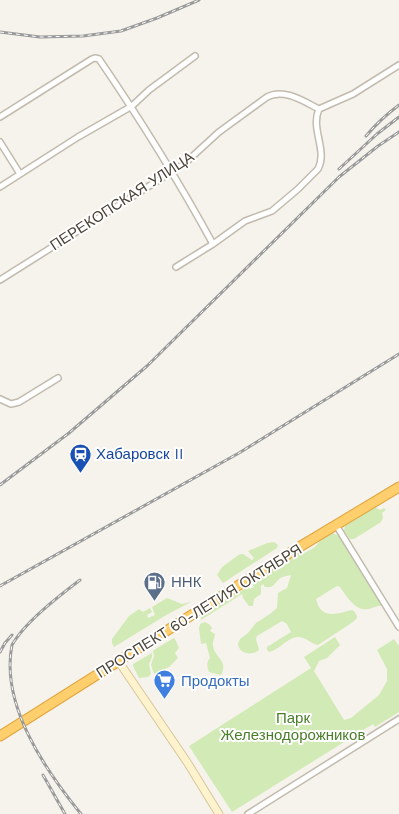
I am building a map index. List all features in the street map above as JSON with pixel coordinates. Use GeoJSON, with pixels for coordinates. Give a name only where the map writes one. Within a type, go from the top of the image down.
{"type":"FeatureCollection","features":[{"type":"Feature","properties":{"kind":"highway","name":"ПРОСПЕКТ 60-ЛЕТИЯ ОКТЯБРЯ"},"geometry":{"type":"LineString","coordinates":[[0,736],[218,598],[399,487]]}},
{"type":"Feature","properties":{"kind":"street"},"geometry":{"type":"LineString","coordinates":[[0,187],[78,137],[132,106],[149,90],[195,56]]}},
{"type":"Feature","properties":{"kind":"street"},"geometry":{"type":"LineString","coordinates":[[0,117],[95,58],[99,59],[132,106],[172,171],[213,244]]}},
{"type":"Feature","properties":{"kind":"street"},"geometry":{"type":"LineString","coordinates":[[176,267],[213,244],[244,221],[272,211],[298,188],[318,169],[321,161],[316,122],[319,110],[353,94],[399,65]]}},
{"type":"Feature","properties":{"kind":"street","name":"ПЕРЕКОПСКАЯ УЛИЦА"},"geometry":{"type":"LineString","coordinates":[[0,280],[184,164],[246,111],[272,94],[287,94],[319,110]]}},
{"type":"Feature","properties":{"kind":"street"},"geometry":{"type":"LineString","coordinates":[[0,142],[20,174]]}},
{"type":"Feature","properties":{"kind":"street"},"geometry":{"type":"LineString","coordinates":[[0,399],[11,404],[19,402],[58,378]]}},
{"type":"Feature","properties":{"kind":"street"},"geometry":{"type":"LineString","coordinates":[[336,525],[399,627]]}},
{"type":"Feature","properties":{"kind":"street"},"geometry":{"type":"LineString","coordinates":[[119,662],[187,762],[219,814]]}},
{"type":"Feature","properties":{"kind":"street"},"geometry":{"type":"LineString","coordinates":[[248,814],[399,719]]}},
{"type":"Feature","properties":{"kind":"green space"},"geometry":{"type":"Polygon","coordinates":[[[375,507],[380,510],[384,508],[386,510],[382,513],[383,518],[381,522],[354,539],[350,539],[344,531],[345,526],[375,507]]]}},
{"type":"Feature","properties":{"kind":"green space"},"geometry":{"type":"Polygon","coordinates":[[[332,533],[342,537],[382,604],[381,606],[369,609],[359,608],[337,586],[316,599],[318,606],[325,613],[330,614],[352,610],[357,616],[353,622],[318,645],[298,637],[269,652],[267,647],[291,632],[287,624],[282,621],[257,636],[259,650],[253,653],[243,652],[238,644],[240,639],[256,623],[277,608],[278,593],[287,588],[291,575],[280,578],[270,587],[265,587],[263,584],[261,586],[261,594],[254,599],[253,606],[249,606],[242,594],[201,620],[201,616],[249,586],[250,589],[254,587],[252,584],[300,553],[303,554],[315,547],[332,533]]]}},
{"type":"Feature","properties":{"kind":"green space"},"geometry":{"type":"Polygon","coordinates":[[[274,542],[278,545],[277,548],[223,583],[217,575],[222,567],[240,554],[252,560],[254,558],[248,551],[274,542]]]}},
{"type":"Feature","properties":{"kind":"green space"},"geometry":{"type":"Polygon","coordinates":[[[167,598],[182,604],[191,602],[114,647],[112,639],[129,616],[139,609],[143,612],[150,608],[152,612],[147,615],[148,618],[155,615],[152,607],[167,598]]]}},
{"type":"Feature","properties":{"kind":"green space"},"geometry":{"type":"Polygon","coordinates":[[[205,622],[212,628],[210,631],[215,634],[213,644],[222,662],[223,670],[221,675],[209,672],[208,670],[207,663],[210,658],[206,643],[201,644],[199,628],[200,624],[205,622]]]}},
{"type":"Feature","properties":{"kind":"green space","name":"Парк Железнодорожников"},"geometry":{"type":"Polygon","coordinates":[[[335,637],[340,645],[327,658],[319,661],[314,671],[344,720],[351,718],[379,695],[387,681],[387,669],[377,650],[394,639],[399,646],[399,712],[375,727],[373,724],[232,812],[189,746],[311,668],[304,657],[335,637]]]}},
{"type":"Feature","properties":{"kind":"green space"},"geometry":{"type":"Polygon","coordinates":[[[174,638],[179,648],[175,653],[178,658],[169,667],[154,674],[151,665],[154,656],[153,651],[174,638]]]}},
{"type":"Feature","properties":{"kind":"green space"},"geometry":{"type":"Polygon","coordinates":[[[152,653],[149,664],[151,674],[148,677],[139,678],[133,664],[152,653]]]}},
{"type":"Feature","properties":{"kind":"railway"},"geometry":{"type":"LineString","coordinates":[[0,32],[40,37],[83,36],[121,31],[199,0]]}},
{"type":"Feature","properties":{"kind":"railway"},"geometry":{"type":"LineString","coordinates":[[366,136],[399,105]]}},
{"type":"Feature","properties":{"kind":"railway"},"geometry":{"type":"LineString","coordinates":[[339,169],[377,134],[399,117]]}},
{"type":"Feature","properties":{"kind":"railway"},"geometry":{"type":"LineString","coordinates":[[0,485],[69,433],[147,366],[339,177],[399,132]]}},
{"type":"Feature","properties":{"kind":"railway"},"geometry":{"type":"LineString","coordinates":[[0,586],[239,453],[399,354]]}},
{"type":"Feature","properties":{"kind":"railway"},"geometry":{"type":"LineString","coordinates":[[80,580],[25,627],[12,645],[10,668],[19,714],[29,736],[54,778],[81,814]]}},
{"type":"Feature","properties":{"kind":"railway"},"geometry":{"type":"LineString","coordinates":[[0,652],[12,635]]}},
{"type":"Feature","properties":{"kind":"railway"},"geometry":{"type":"LineString","coordinates":[[43,775],[65,814]]}},
{"type":"Feature","properties":{"kind":"place","name":"Хабаровск II"},"geometry":{"type":"Point","coordinates":[80,473]}},
{"type":"Feature","properties":{"kind":"place","name":"ННК"},"geometry":{"type":"Point","coordinates":[155,601]}},
{"type":"Feature","properties":{"kind":"place","name":"Продокты"},"geometry":{"type":"Point","coordinates":[165,700]}}]}
